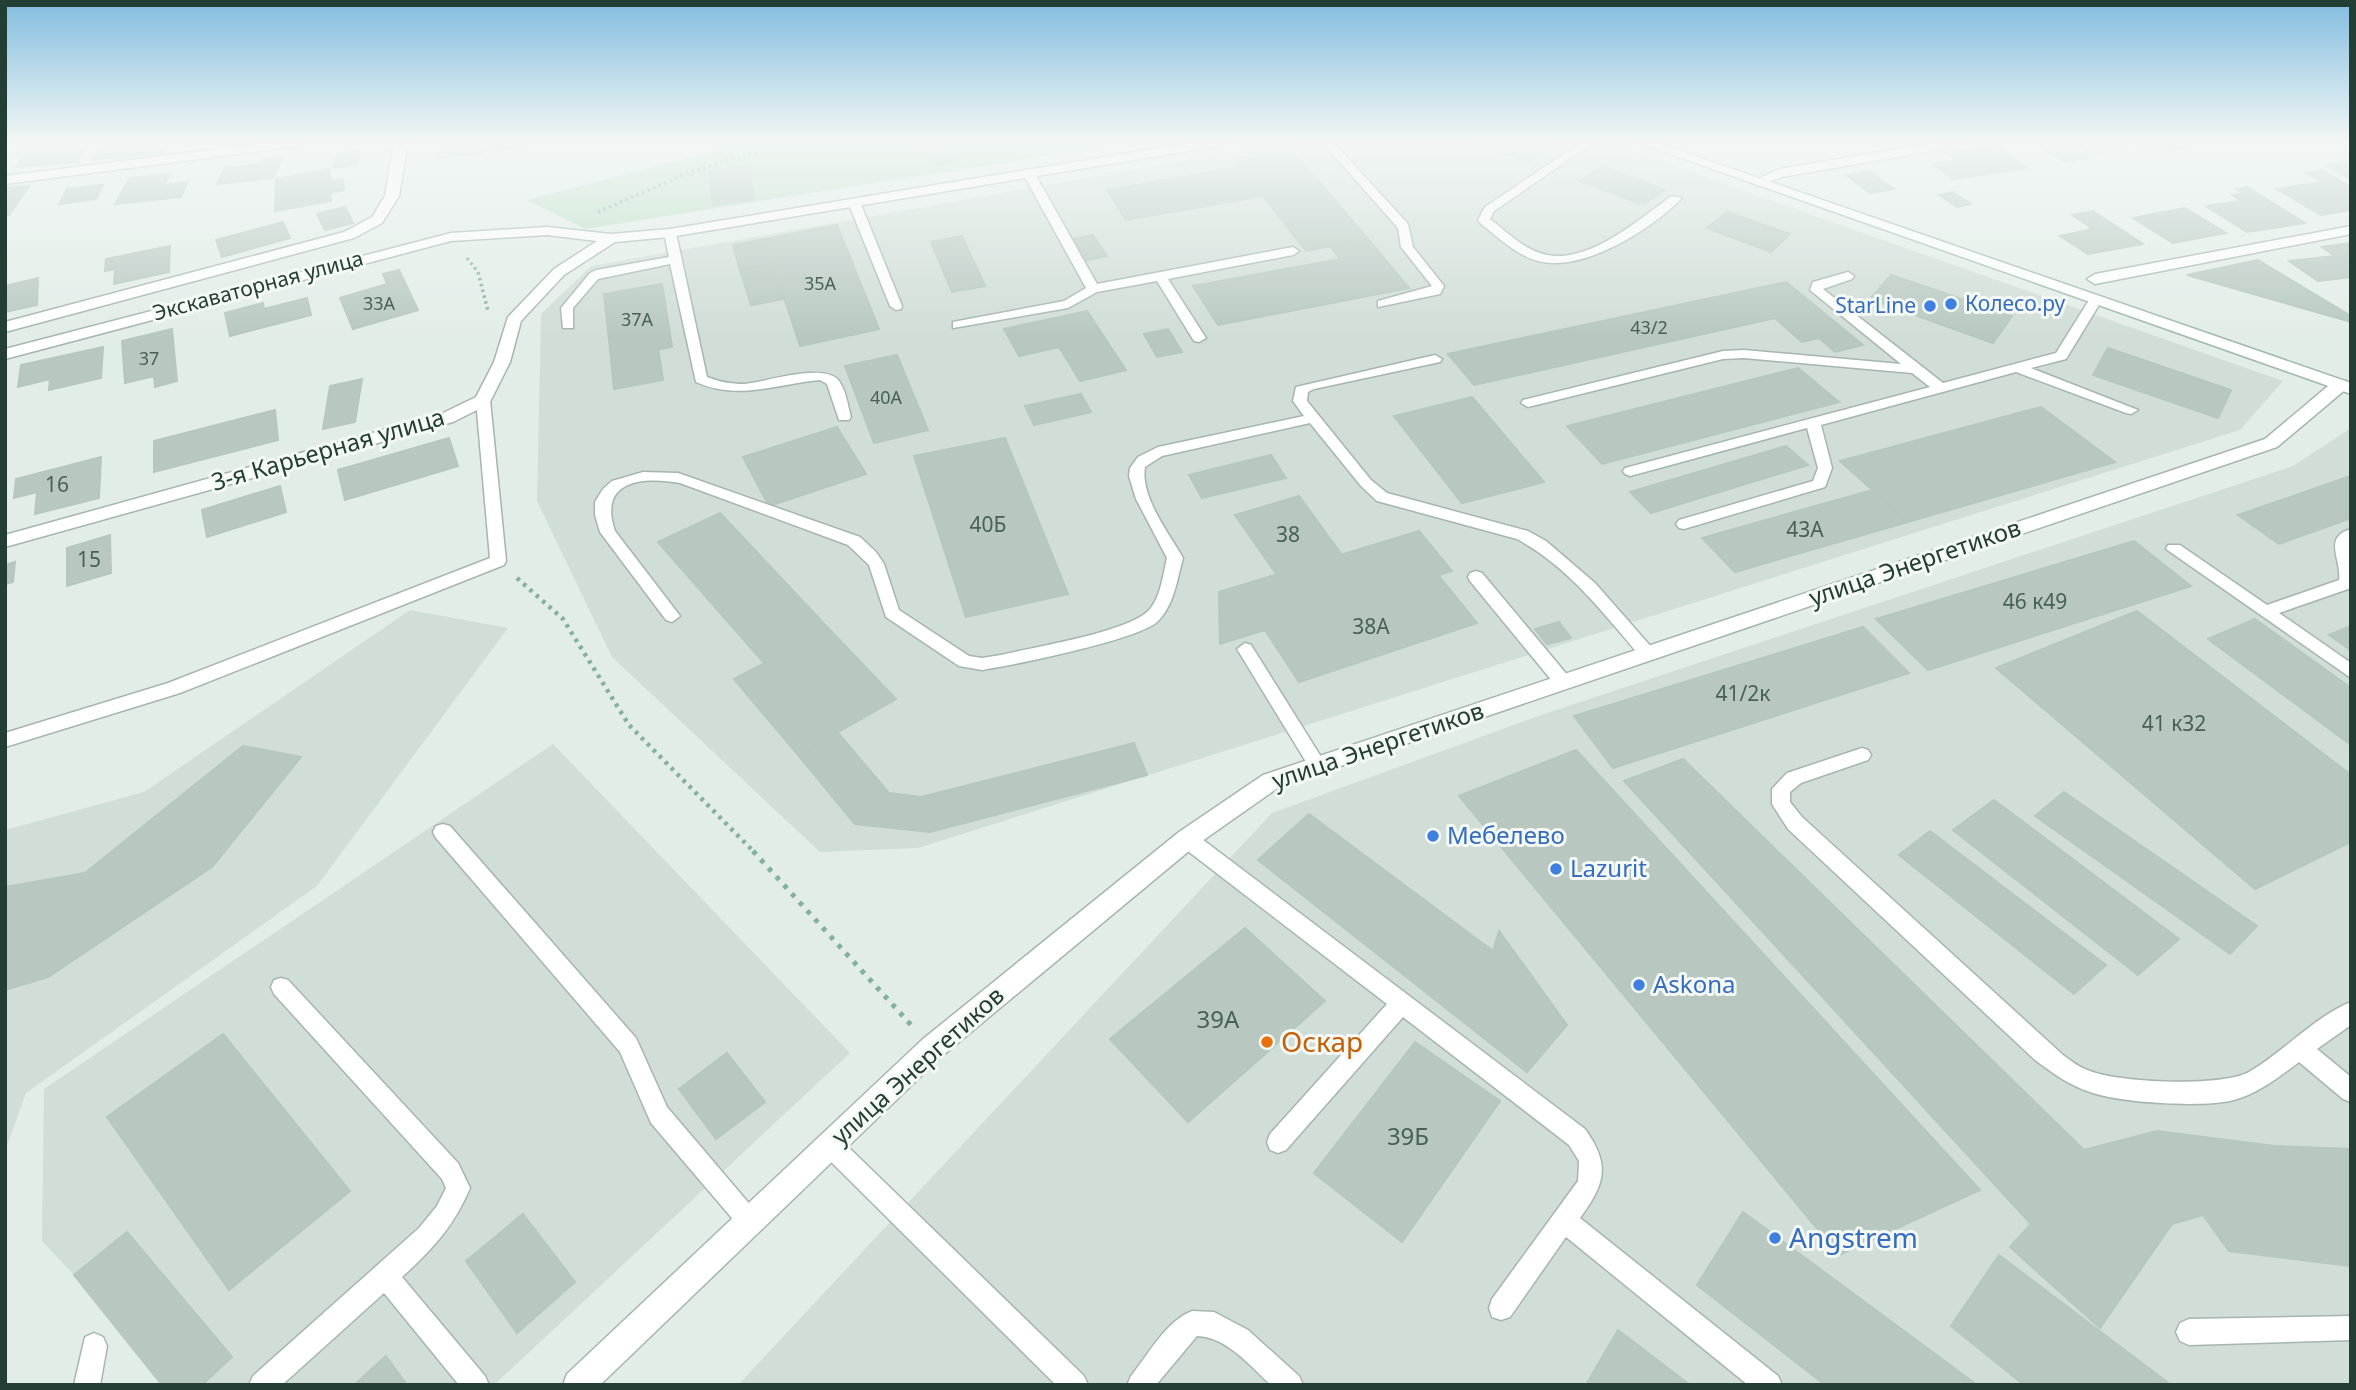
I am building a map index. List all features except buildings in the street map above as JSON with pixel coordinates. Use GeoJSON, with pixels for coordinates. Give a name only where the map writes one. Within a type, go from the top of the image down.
{"type":"FeatureCollection","features":[{"type":"Feature","properties":{"kind":"street","name":"Экскаваторная улица"},"geometry":{"type":"LineString","coordinates":[[5,327],[349,235],[377,220],[385,207]]}},
{"type":"Feature","properties":{"kind":"street","name":"Экскаваторная улица"},"geometry":{"type":"LineString","coordinates":[[5,354],[451,237],[547,231],[611,238],[670,233],[824,207]]}},
{"type":"Feature","properties":{"kind":"street"},"geometry":{"type":"LineString","coordinates":[[1829,207],[2345,387]]}},
{"type":"Feature","properties":{"kind":"street"},"geometry":{"type":"LineString","coordinates":[[2095,279],[2351,230]]}},
{"type":"Feature","properties":{"kind":"street"},"geometry":{"type":"LineString","coordinates":[[483,400],[502,362],[514,320],[559,272],[611,238]]}},
{"type":"Feature","properties":{"kind":"street","name":"улица Энергетиков"},"geometry":{"type":"LineString","coordinates":[[578,1385],[932,1048],[1187,839],[1271,781],[2272,443],[2345,387]]}},
{"type":"Feature","properties":{"kind":"street","name":"3-я Карьерная улица"},"geometry":{"type":"LineString","coordinates":[[5,541],[447,418],[483,400]]}},
{"type":"Feature","properties":{"kind":"lane"},"geometry":{"type":"LineString","coordinates":[[855,207],[896,306]]}},
{"type":"Feature","properties":{"kind":"lane"},"geometry":{"type":"LineString","coordinates":[[1047,207],[1093,289]]}},
{"type":"Feature","properties":{"kind":"lane"},"geometry":{"type":"LineString","coordinates":[[1383,304],[1428,295],[1436,291],[1438,286],[1407,247],[1404,228],[1385,207]]}},
{"type":"Feature","properties":{"kind":"lane"},"geometry":{"type":"LineString","coordinates":[[1492,207],[1484,220],[1534,255],[1558,259],[1596,252],[1663,207]]}},
{"type":"Feature","properties":{"kind":"lane"},"geometry":{"type":"LineString","coordinates":[[670,233],[701,379],[718,385],[749,388],[823,376],[833,382],[844,417]]}},
{"type":"Feature","properties":{"kind":"lane"},"geometry":{"type":"LineString","coordinates":[[958,325],[1068,304],[1093,289],[1293,251]]}},
{"type":"Feature","properties":{"kind":"lane"},"geometry":{"type":"LineString","coordinates":[[568,325],[567,308],[594,276],[676,259]]}},
{"type":"Feature","properties":{"kind":"lane"},"geometry":{"type":"LineString","coordinates":[[1160,276],[1199,338]]}},
{"type":"Feature","properties":{"kind":"lane"},"geometry":{"type":"LineString","coordinates":[[1848,276],[1816,285],[1816,290],[1940,388]]}},
{"type":"Feature","properties":{"kind":"lane"},"geometry":{"type":"LineString","coordinates":[[1630,471],[2061,356],[2096,300]]}},
{"type":"Feature","properties":{"kind":"lane"},"geometry":{"type":"LineString","coordinates":[[1528,403],[1723,355],[1744,354],[1916,369]]}},
{"type":"Feature","properties":{"kind":"lane"},"geometry":{"type":"LineString","coordinates":[[1435,359],[1301,390],[1300,401],[1366,483],[1382,497],[1409,507],[1522,535],[1544,545],[1563,560],[1647,653]]}},
{"type":"Feature","properties":{"kind":"lane"},"geometry":{"type":"LineString","coordinates":[[2017,368],[2131,410]]}},
{"type":"Feature","properties":{"kind":"lane"},"geometry":{"type":"LineString","coordinates":[[5,740],[174,688],[498,561],[483,400]]}},
{"type":"Feature","properties":{"kind":"lane"},"geometry":{"type":"LineString","coordinates":[[672,616],[601,518],[601,507],[609,487],[618,482],[673,477],[854,541],[870,551],[879,566],[892,613],[965,662],[982,664],[1001,661],[1129,630],[1156,616],[1175,558],[1138,485],[1136,471],[1142,460],[1158,452],[1314,418]]}},
{"type":"Feature","properties":{"kind":"lane"},"geometry":{"type":"LineString","coordinates":[[1684,524],[1820,484],[1825,468],[1813,422]]}},
{"type":"Feature","properties":{"kind":"lane"},"geometry":{"type":"LineString","coordinates":[[2265,612],[2345,584],[2349,579],[2342,543],[2344,537],[2351,534]]}},
{"type":"Feature","properties":{"kind":"lane"},"geometry":{"type":"LineString","coordinates":[[2174,549],[2351,672]]}},
{"type":"Feature","properties":{"kind":"lane"},"geometry":{"type":"LineString","coordinates":[[1476,577],[1563,682]]}},
{"type":"Feature","properties":{"kind":"lane"},"geometry":{"type":"LineString","coordinates":[[1245,649],[1317,765]]}},
{"type":"Feature","properties":{"kind":"lane"},"geometry":{"type":"LineString","coordinates":[[1862,755],[1794,778],[1780,789],[1781,804],[1795,823],[2042,1052],[2066,1071],[2096,1083],[2132,1088],[2229,1090],[2247,1086],[2351,1012]]}},
{"type":"Feature","properties":{"kind":"lane"},"geometry":{"type":"LineString","coordinates":[[443,832],[628,1045],[659,1115],[750,1222]]}},
{"type":"Feature","properties":{"kind":"lane"},"geometry":{"type":"LineString","coordinates":[[1187,839],[1577,1137],[1590,1152],[1594,1168],[1589,1186],[1501,1308]]}},
{"type":"Feature","properties":{"kind":"lane"},"geometry":{"type":"LineString","coordinates":[[262,1385],[436,1230],[450,1208],[457,1188],[450,1171],[282,987]]}},
{"type":"Feature","properties":{"kind":"lane"},"geometry":{"type":"LineString","coordinates":[[1278,1142],[1402,1003]]}},
{"type":"Feature","properties":{"kind":"lane"},"geometry":{"type":"LineString","coordinates":[[2300,1049],[2351,1091]]}},
{"type":"Feature","properties":{"kind":"lane"},"geometry":{"type":"LineString","coordinates":[[830,1145],[1074,1385]]}},
{"type":"Feature","properties":{"kind":"lane"},"geometry":{"type":"LineString","coordinates":[[1564,1220],[1769,1385]]}},
{"type":"Feature","properties":{"kind":"lane"},"geometry":{"type":"LineString","coordinates":[[384,1276],[476,1385]]}},
{"type":"Feature","properties":{"kind":"lane"},"geometry":{"type":"LineString","coordinates":[[1140,1385],[1177,1338],[1192,1324],[1214,1324],[1230,1334],[1290,1385]]}},
{"type":"Feature","properties":{"kind":"lane"},"geometry":{"type":"LineString","coordinates":[[2189,1332],[2351,1328]]}},
{"type":"Feature","properties":{"kind":"lane"},"geometry":{"type":"LineString","coordinates":[[87,1385],[94,1346]]}},
{"type":"Feature","properties":{"kind":"path"},"geometry":{"type":"LineString","coordinates":[[591,214],[610,207]]}},
{"type":"Feature","properties":{"kind":"path"},"geometry":{"type":"LineString","coordinates":[[451,237],[478,272],[488,311]]}},
{"type":"Feature","properties":{"kind":"path"},"geometry":{"type":"LineString","coordinates":[[498,561],[563,619],[629,725],[728,823],[932,1048]]}},
{"type":"Feature","properties":{"kind":"shaded area"},"geometry":{"type":"Polygon","coordinates":[[[924,207],[1789,207],[2283,381],[2240,430],[918,848],[820,852],[612,657],[537,501],[541,314],[591,266],[924,207]]]}},
{"type":"Feature","properties":{"kind":"shaded area"},"geometry":{"type":"Polygon","coordinates":[[[2351,428],[2351,1385],[738,1385],[1272,813],[1544,714],[2293,466],[2351,428]]]}},
{"type":"Feature","properties":{"kind":"shaded area"},"geometry":{"type":"Polygon","coordinates":[[[410,610],[508,628],[317,886],[26,1093],[5,1151],[5,830],[144,792],[410,610]]]}},
{"type":"Feature","properties":{"kind":"shaded area"},"geometry":{"type":"Polygon","coordinates":[[[553,744],[850,1053],[494,1385],[162,1385],[74,1275],[42,1241],[44,1089],[553,744]]]}},
{"type":"Feature","properties":{"kind":"green space"},"geometry":{"type":"Polygon","coordinates":[[[541,207],[724,207],[585,229],[541,207]]]}},
{"type":"Feature","properties":{"kind":"place","name":"Колесо.ру"},"geometry":{"type":"Point","coordinates":[1951,304]}},
{"type":"Feature","properties":{"kind":"place","name":"StarLine"},"geometry":{"type":"Point","coordinates":[1930,306]}},
{"type":"Feature","properties":{"kind":"place","name":"Мебелево"},"geometry":{"type":"Point","coordinates":[1433,836]}},
{"type":"Feature","properties":{"kind":"place","name":"Lazurit"},"geometry":{"type":"Point","coordinates":[1556,869]}},
{"type":"Feature","properties":{"kind":"place","name":"Askona"},"geometry":{"type":"Point","coordinates":[1639,985]}},
{"type":"Feature","properties":{"kind":"place","name":"Оскар"},"geometry":{"type":"Point","coordinates":[1267,1042]}},
{"type":"Feature","properties":{"kind":"place","name":"Angstrem"},"geometry":{"type":"Point","coordinates":[1775,1238]}}]}
